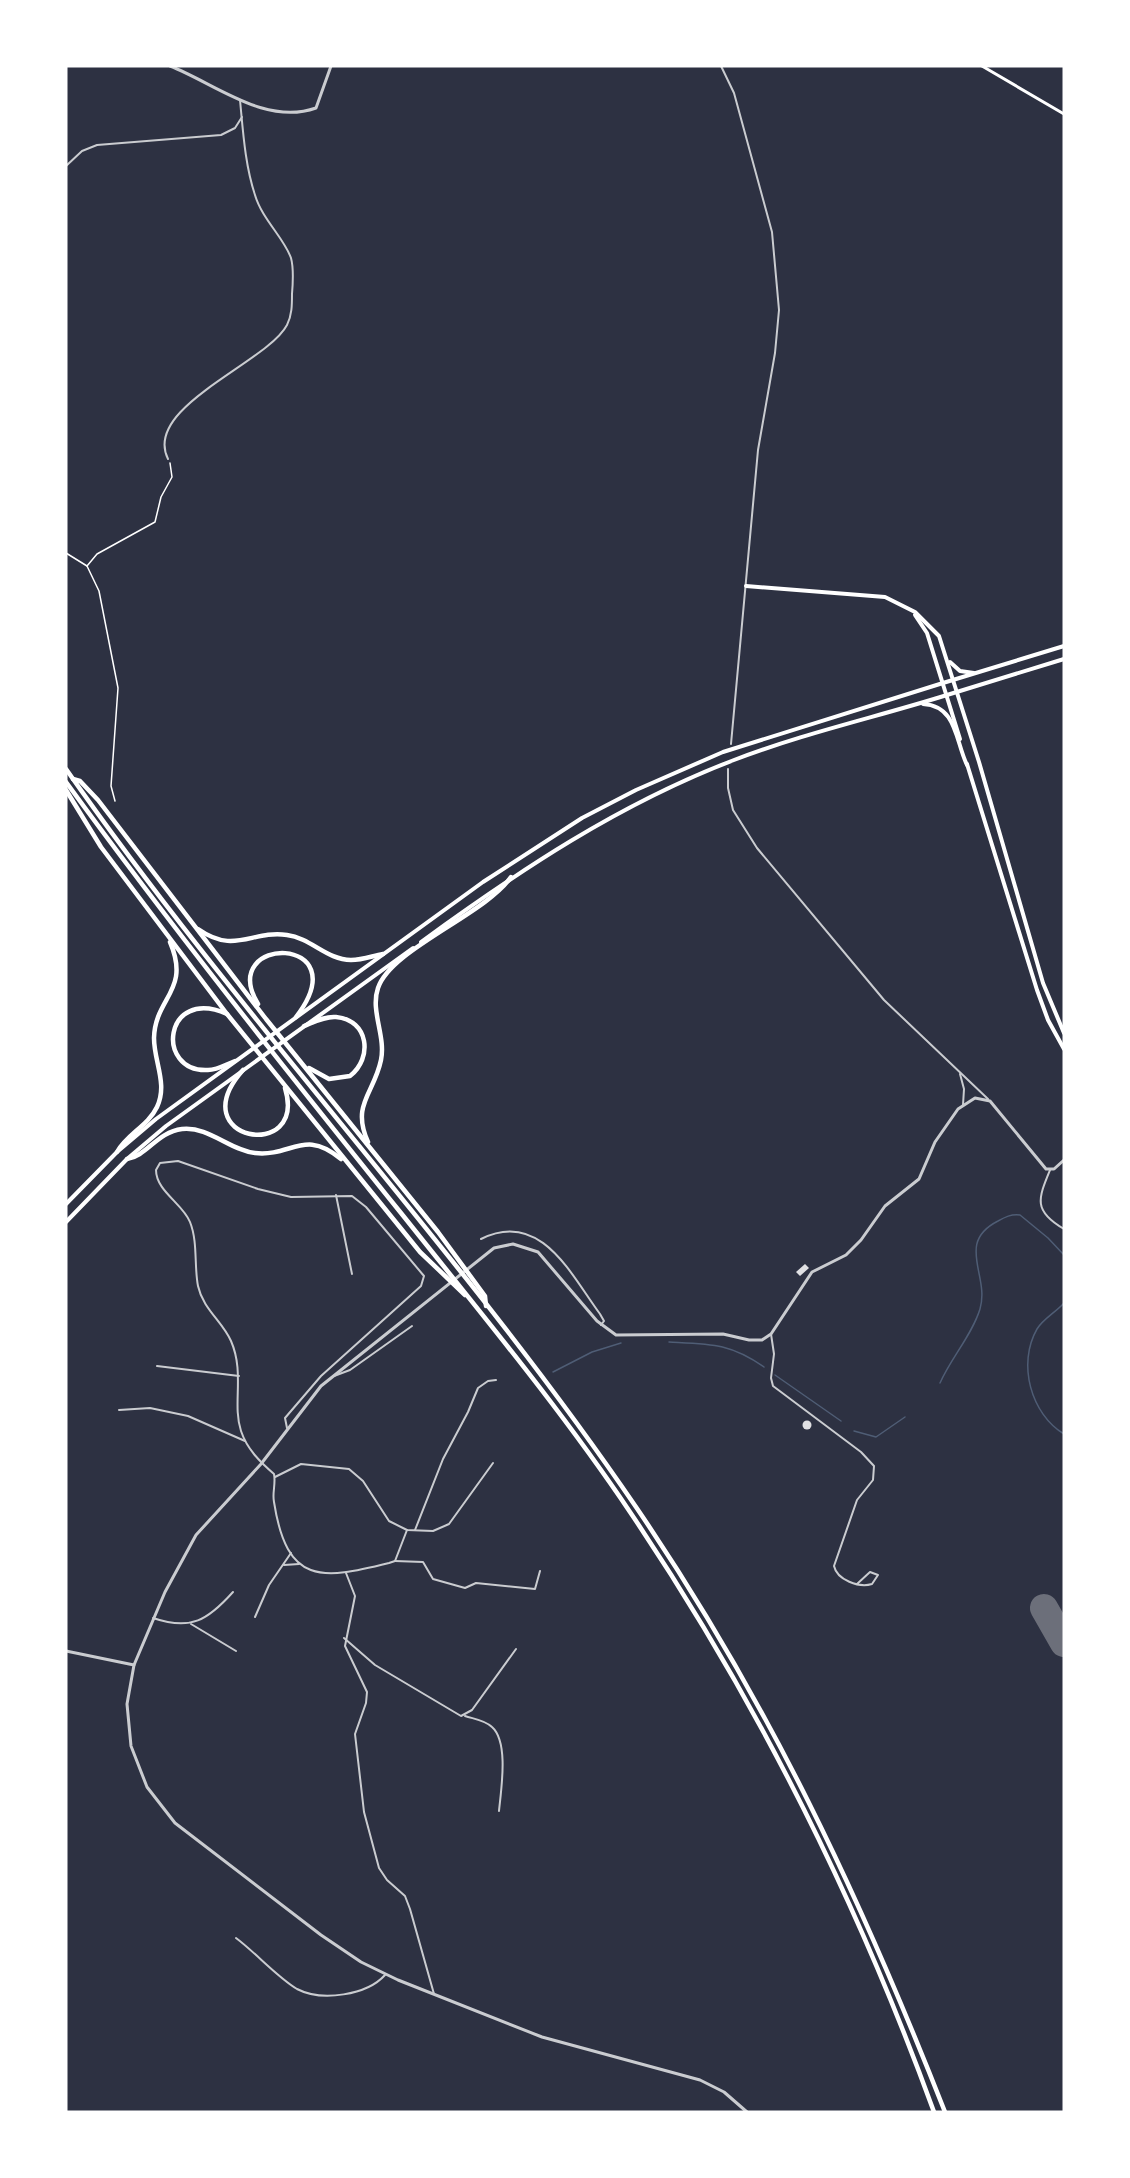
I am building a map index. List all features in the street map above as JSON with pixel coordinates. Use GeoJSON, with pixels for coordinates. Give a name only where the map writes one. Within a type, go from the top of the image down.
{"type":"FeatureCollection","features":[{"type":"Feature","properties":{"kind":"highway"},"geometry":{"type":"LineString","coordinates":[[66,769],[220,975],[547,1382],[634,1504],[699,1603],[750,1689],[837,1857],[882,1956],[945,2112]]}},
{"type":"Feature","properties":{"kind":"highway"},"geometry":{"type":"LineString","coordinates":[[74,779],[80,781],[98,800],[266,1019],[371,1147],[485,1296],[486,1306]]}},
{"type":"Feature","properties":{"kind":"highway"},"geometry":{"type":"LineString","coordinates":[[66,782],[214,980],[469,1297],[628,1509],[744,1694],[808,1815],[852,1906],[902,2024],[934,2112]]}},
{"type":"Feature","properties":{"kind":"highway"},"geometry":{"type":"LineString","coordinates":[[66,790],[101,847],[227,1014],[430,1262],[460,1292],[469,1297]]}},
{"type":"Feature","properties":{"kind":"highway"},"geometry":{"type":"LineString","coordinates":[[371,1147],[363,1128],[361,1114],[364,1100],[377,1073],[382,1049],[376,998],[380,983],[399,962],[492,895],[510,877]]}},
{"type":"Feature","properties":{"kind":"highway"},"geometry":{"type":"LineString","coordinates":[[194,926],[208,936],[225,942],[285,934],[297,936],[345,959],[383,954]]}},
{"type":"Feature","properties":{"kind":"highway"},"geometry":{"type":"LineString","coordinates":[[117,1152],[122,1144],[152,1116],[160,1099],[161,1078],[154,1036],[178,974],[175,956],[166,934]]}},
{"type":"Feature","properties":{"kind":"highway"},"geometry":{"type":"LineString","coordinates":[[266,1019],[251,990],[251,975],[262,959],[276,952],[297,956],[309,967],[312,975],[311,995],[296,1017]]}},
{"type":"Feature","properties":{"kind":"highway"},"geometry":{"type":"LineString","coordinates":[[227,1014],[208,1008],[193,1009],[182,1016],[175,1026],[173,1044],[181,1061],[192,1068],[214,1070],[235,1061]]}},
{"type":"Feature","properties":{"kind":"highway"},"geometry":{"type":"LineString","coordinates":[[297,1058],[313,1072],[324,1078],[336,1080],[355,1072],[366,1052],[361,1032],[345,1019],[332,1017],[304,1026]]}},
{"type":"Feature","properties":{"kind":"highway"},"geometry":{"type":"LineString","coordinates":[[243,1070],[231,1083],[225,1104],[231,1124],[245,1134],[265,1135],[283,1123],[288,1109],[284,1085]]}},
{"type":"Feature","properties":{"kind":"highway"},"geometry":{"type":"LineString","coordinates":[[127,1159],[135,1158],[165,1134],[192,1129],[250,1152],[259,1153],[296,1144],[313,1143],[326,1147],[345,1160]]}},
{"type":"Feature","properties":{"kind":"main road"},"geometry":{"type":"LineString","coordinates":[[982,66],[1064,114]]}},
{"type":"Feature","properties":{"kind":"main road"},"geometry":{"type":"LineString","coordinates":[[746,586],[870,595],[894,600],[910,609],[939,636],[1043,982],[1064,1033]]}},
{"type":"Feature","properties":{"kind":"main road"},"geometry":{"type":"LineString","coordinates":[[910,609],[927,633],[1036,990],[1048,1020],[1064,1049]]}},
{"type":"Feature","properties":{"kind":"main road"},"geometry":{"type":"LineString","coordinates":[[66,1204],[117,1152],[156,1119],[235,1061],[531,849],[636,790],[723,752],[764,738],[1064,646]]}},
{"type":"Feature","properties":{"kind":"main road"},"geometry":{"type":"LineString","coordinates":[[947,657],[958,670],[975,674]]}},
{"type":"Feature","properties":{"kind":"main road"},"geometry":{"type":"LineString","coordinates":[[66,1222],[127,1159],[243,1070],[510,877],[590,828],[683,781],[805,736],[920,704],[1064,659]]}},
{"type":"Feature","properties":{"kind":"main road"},"geometry":{"type":"LineString","coordinates":[[920,704],[937,706],[948,713],[967,765]]}},
{"type":"Feature","properties":{"kind":"street"},"geometry":{"type":"LineString","coordinates":[[170,66],[240,100],[285,113],[316,108],[331,66]]}},
{"type":"Feature","properties":{"kind":"street"},"geometry":{"type":"LineString","coordinates":[[721,66],[734,93],[768,215],[778,291],[778,332],[758,450],[731,744]]}},
{"type":"Feature","properties":{"kind":"street"},"geometry":{"type":"LineString","coordinates":[[168,459],[163,446],[164,436],[194,398],[275,340],[288,323],[292,310],[291,257],[268,224],[256,201],[250,179],[240,100]]}},
{"type":"Feature","properties":{"kind":"street"},"geometry":{"type":"LineString","coordinates":[[66,166],[92,146],[221,135],[235,129],[242,117]]}},
{"type":"Feature","properties":{"kind":"street"},"geometry":{"type":"LineString","coordinates":[[728,769],[728,788],[733,810],[757,848],[884,1000],[990,1101],[1043,1166],[1050,1170],[1059,1167],[1064,1160]]}},
{"type":"Feature","properties":{"kind":"street"},"geometry":{"type":"LineString","coordinates":[[959,1071],[964,1089],[963,1105]]}},
{"type":"Feature","properties":{"kind":"street"},"geometry":{"type":"LineString","coordinates":[[747,2112],[724,2092],[700,2080],[542,2037],[385,1975],[321,1935],[188,1834],[159,1805],[141,1774],[130,1737],[127,1697],[134,1665],[153,1618],[196,1535],[261,1464],[313,1393],[477,1259],[494,1248],[507,1244],[531,1248],[548,1261],[602,1325],[613,1334],[624,1337],[664,1333],[700,1336],[723,1334],[753,1341],[765,1338],[771,1334],[812,1272],[846,1255],[861,1240],[888,1203],[919,1179],[935,1142],[963,1105],[975,1098],[990,1101]]}},
{"type":"Feature","properties":{"kind":"street"},"geometry":{"type":"LineString","coordinates":[[287,1428],[285,1418],[306,1392],[421,1286],[425,1279],[420,1270],[361,1202],[352,1196],[291,1197],[258,1189],[178,1161],[168,1160],[157,1166],[159,1181],[185,1212],[191,1225],[199,1289],[207,1307],[231,1340],[239,1376],[239,1424],[245,1441],[261,1464],[275,1477],[275,1508],[291,1553],[299,1564]]}},
{"type":"Feature","properties":{"kind":"street"},"geometry":{"type":"LineString","coordinates":[[1050,1170],[1039,1197],[1040,1206],[1047,1216],[1064,1229]]}},
{"type":"Feature","properties":{"kind":"street"},"geometry":{"type":"LineString","coordinates":[[336,1195],[352,1274]]}},
{"type":"Feature","properties":{"kind":"street"},"geometry":{"type":"LineString","coordinates":[[481,1239],[495,1233],[513,1231],[542,1241],[556,1254],[600,1314],[604,1321],[602,1325]]}},
{"type":"Feature","properties":{"kind":"street"},"geometry":{"type":"LineString","coordinates":[[332,1376],[350,1370],[412,1326]]}},
{"type":"Feature","properties":{"kind":"street"},"geometry":{"type":"LineString","coordinates":[[771,1334],[774,1354],[771,1378],[776,1388],[861,1452],[874,1466],[873,1480],[857,1500],[834,1566],[840,1576],[857,1584],[872,1584],[878,1575],[870,1572],[857,1584]]}},
{"type":"Feature","properties":{"kind":"street"},"geometry":{"type":"LineString","coordinates":[[157,1366],[239,1376]]}},
{"type":"Feature","properties":{"kind":"street"},"geometry":{"type":"LineString","coordinates":[[415,1530],[443,1459],[478,1388],[488,1380],[496,1380]]}},
{"type":"Feature","properties":{"kind":"street"},"geometry":{"type":"LineString","coordinates":[[119,1410],[150,1408],[188,1416],[245,1441]]}},
{"type":"Feature","properties":{"kind":"street"},"geometry":{"type":"LineString","coordinates":[[275,1477],[301,1464],[349,1469],[363,1481],[385,1518],[407,1530],[436,1530],[446,1527],[493,1463]]}},
{"type":"Feature","properties":{"kind":"street"},"geometry":{"type":"LineString","coordinates":[[395,1561],[407,1530]]}},
{"type":"Feature","properties":{"kind":"street"},"geometry":{"type":"LineString","coordinates":[[255,1617],[269,1585],[291,1553]]}},
{"type":"Feature","properties":{"kind":"street"},"geometry":{"type":"LineString","coordinates":[[284,1565],[299,1564],[326,1574],[346,1573],[395,1561],[423,1562],[432,1579],[465,1588],[476,1583],[535,1589],[540,1571]]}},
{"type":"Feature","properties":{"kind":"street"},"geometry":{"type":"LineString","coordinates":[[346,1573],[355,1596],[344,1638],[347,1653],[367,1692],[366,1703],[355,1734],[361,1800],[382,1874],[405,1896],[408,1902],[434,1995]]}},
{"type":"Feature","properties":{"kind":"street"},"geometry":{"type":"LineString","coordinates":[[191,1623],[207,1617],[233,1592]]}},
{"type":"Feature","properties":{"kind":"street"},"geometry":{"type":"LineString","coordinates":[[153,1618],[191,1623],[236,1651]]}},
{"type":"Feature","properties":{"kind":"street"},"geometry":{"type":"LineString","coordinates":[[344,1638],[379,1667],[420,1689],[454,1714],[488,1724],[500,1740],[502,1772],[499,1811]]}},
{"type":"Feature","properties":{"kind":"street"},"geometry":{"type":"LineString","coordinates":[[465,1716],[472,1710],[516,1649]]}},
{"type":"Feature","properties":{"kind":"street"},"geometry":{"type":"LineString","coordinates":[[66,1651],[134,1665]]}},
{"type":"Feature","properties":{"kind":"street"},"geometry":{"type":"LineString","coordinates":[[236,1938],[303,1991],[352,1994],[375,1984],[385,1975]]}},
{"type":"Feature","properties":{"kind":"path"},"geometry":{"type":"LineString","coordinates":[[87,566],[97,554],[155,522],[161,497],[172,477],[173,471],[168,459]]}},
{"type":"Feature","properties":{"kind":"path"},"geometry":{"type":"LineString","coordinates":[[66,554],[87,566],[99,591],[119,692],[111,786],[116,801]]}},
{"type":"Feature","properties":{"kind":"building"},"geometry":{"type":"Polygon","coordinates":[[[805,1264],[809,1268],[800,1276],[796,1272],[805,1264]]]}},
{"type":"Feature","properties":{"kind":"building"},"geometry":{"type":"Polygon","coordinates":[[[807,1420],[812,1425],[807,1430],[802,1425],[807,1420]]]}},
{"type":"Feature","properties":{"kind":"waterway"},"geometry":{"type":"LineString","coordinates":[[940,1383],[972,1328],[980,1309],[982,1296],[976,1250],[978,1239],[985,1230],[1006,1217],[1020,1215],[1048,1238],[1064,1255]]}},
{"type":"Feature","properties":{"kind":"waterway"},"geometry":{"type":"LineString","coordinates":[[1064,1303],[1037,1329],[1028,1357],[1028,1372],[1036,1401],[1043,1414],[1064,1434]]}},
{"type":"Feature","properties":{"kind":"waterway"},"geometry":{"type":"LineString","coordinates":[[669,1342],[719,1346],[741,1353],[764,1367]]}},
{"type":"Feature","properties":{"kind":"waterway"},"geometry":{"type":"LineString","coordinates":[[553,1372],[592,1352],[621,1343]]}},
{"type":"Feature","properties":{"kind":"waterway"},"geometry":{"type":"LineString","coordinates":[[775,1375],[841,1421]]}},
{"type":"Feature","properties":{"kind":"waterway"},"geometry":{"type":"LineString","coordinates":[[854,1431],[876,1437],[905,1417]]}},
{"type":"Feature","properties":{"kind":"runway"},"geometry":{"type":"LineString","coordinates":[[1044,1608],[1064,1643]]}}]}
